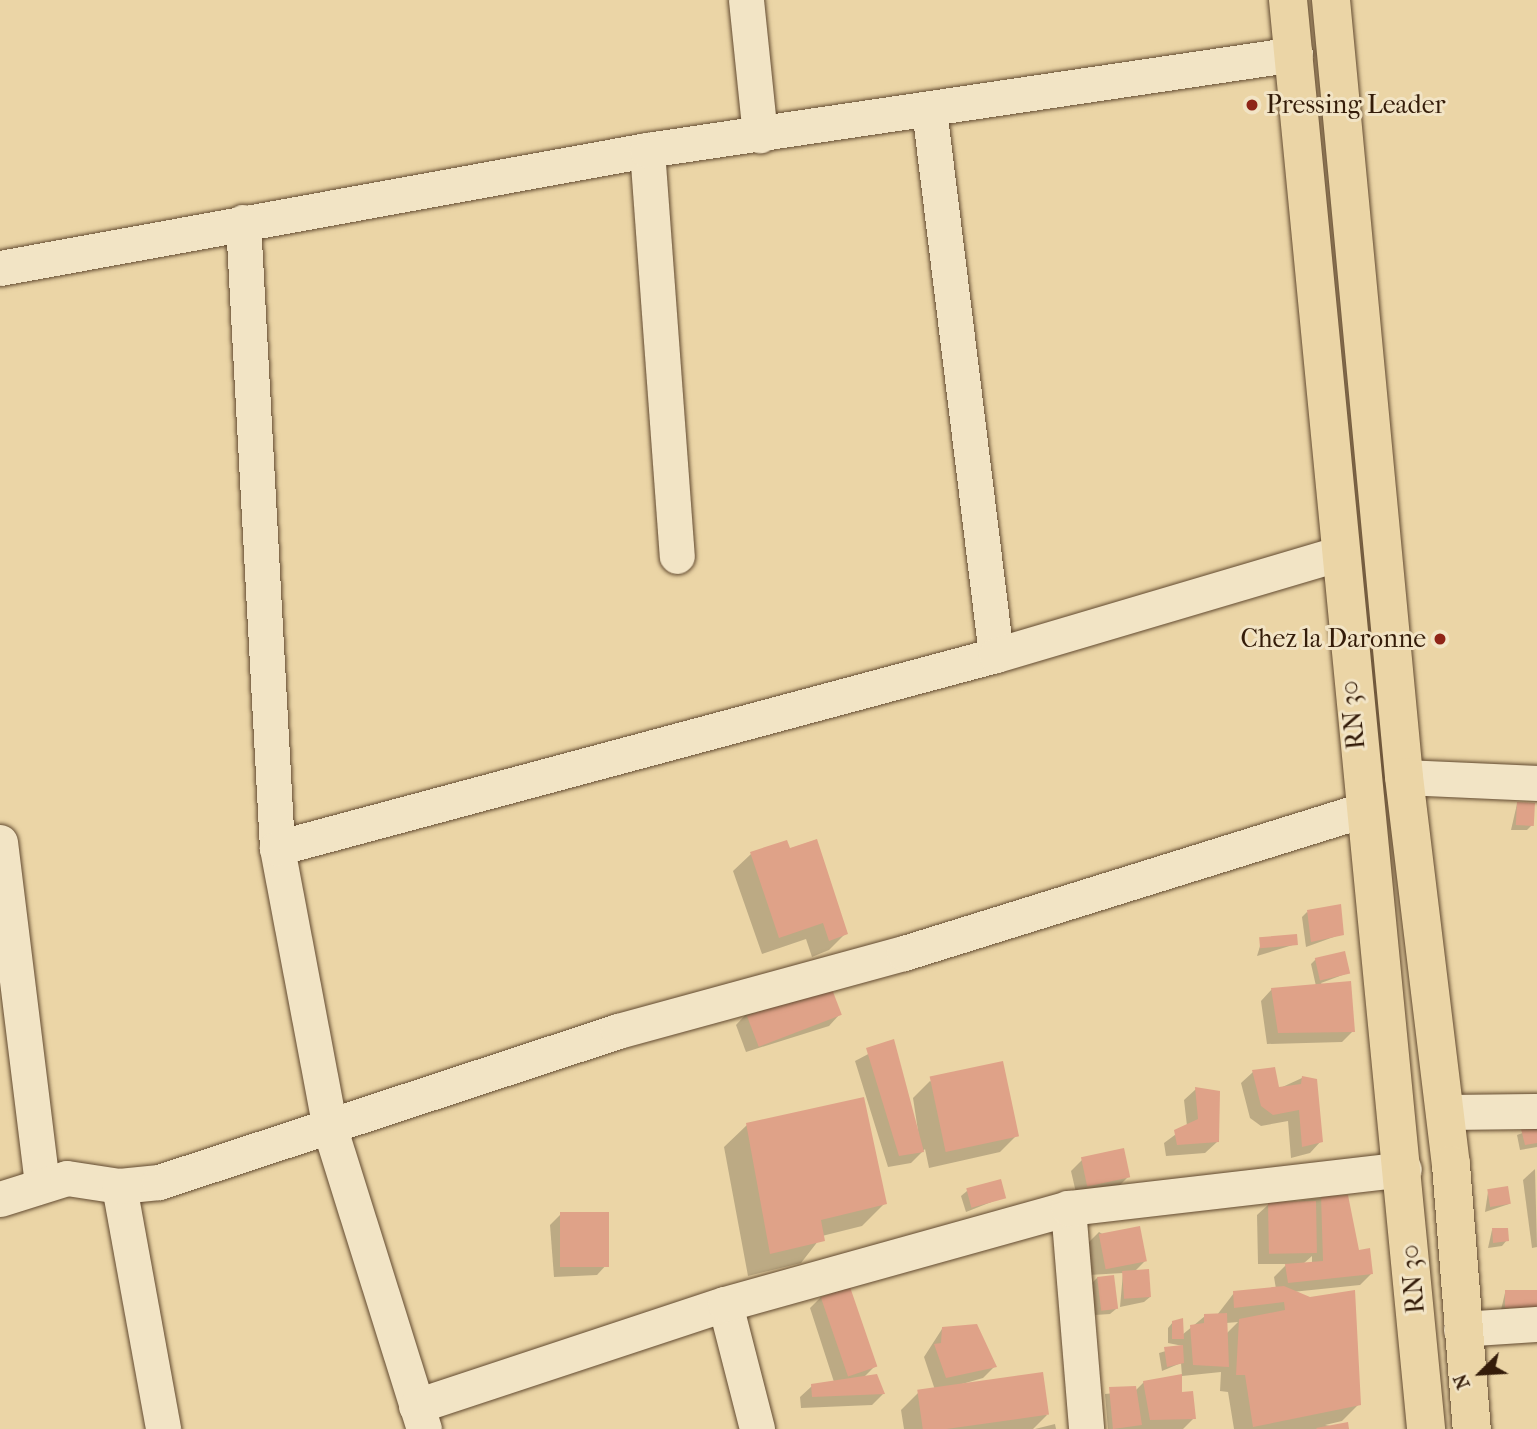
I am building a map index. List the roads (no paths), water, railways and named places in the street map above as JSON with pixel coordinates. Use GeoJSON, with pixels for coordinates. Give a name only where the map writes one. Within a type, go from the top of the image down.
{"type":"FeatureCollection","features":[{"type":"Feature","properties":{"kind":"main road","name":"RN 30"},"geometry":{"type":"LineString","coordinates":[[1288,0],[1295,54],[1337,554],[1404,1169],[1426,1429]]}},
{"type":"Feature","properties":{"kind":"main road","name":"RN 30"},"geometry":{"type":"LineString","coordinates":[[1331,0],[1404,777],[1444,1112],[1461,1329],[1472,1429]]}},
{"type":"Feature","properties":{"kind":"street"},"geometry":{"type":"LineString","coordinates":[[746,0],[760,135]]}},
{"type":"Feature","properties":{"kind":"street"},"geometry":{"type":"LineString","coordinates":[[0,268],[647,150],[1295,54]]}},
{"type":"Feature","properties":{"kind":"street"},"geometry":{"type":"LineString","coordinates":[[929,109],[996,655]]}},
{"type":"Feature","properties":{"kind":"street"},"geometry":{"type":"LineString","coordinates":[[647,150],[677,556]]}},
{"type":"Feature","properties":{"kind":"street"},"geometry":{"type":"LineString","coordinates":[[243,222],[277,848],[330,1129],[420,1418],[725,1304],[1068,1208],[1404,1169]]}},
{"type":"Feature","properties":{"kind":"street"},"geometry":{"type":"LineString","coordinates":[[277,848],[996,655],[1337,554]]}},
{"type":"Feature","properties":{"kind":"street"},"geometry":{"type":"LineString","coordinates":[[1404,777],[1537,783]]}},
{"type":"Feature","properties":{"kind":"street"},"geometry":{"type":"LineString","coordinates":[[0,1199],[42,1182],[67,1178],[119,1186],[159,1182],[330,1129],[618,1031],[904,953],[1363,810]]}},
{"type":"Feature","properties":{"kind":"street"},"geometry":{"type":"LineString","coordinates":[[0,842],[42,1182]]}},
{"type":"Feature","properties":{"kind":"street"},"geometry":{"type":"LineString","coordinates":[[1444,1112],[1537,1111]]}},
{"type":"Feature","properties":{"kind":"street"},"geometry":{"type":"LineString","coordinates":[[119,1186],[163,1429]]}},
{"type":"Feature","properties":{"kind":"street"},"geometry":{"type":"LineString","coordinates":[[1068,1208],[1086,1429]]}},
{"type":"Feature","properties":{"kind":"street"},"geometry":{"type":"LineString","coordinates":[[725,1304],[757,1429]]}},
{"type":"Feature","properties":{"kind":"street"},"geometry":{"type":"LineString","coordinates":[[1461,1329],[1537,1324]]}},
{"type":"Feature","properties":{"kind":"place","name":"Pressing Leader"},"geometry":{"type":"Point","coordinates":[1252,105]}},
{"type":"Feature","properties":{"kind":"place","name":"Chez la Daronne"},"geometry":{"type":"Point","coordinates":[1440,639]}}]}
